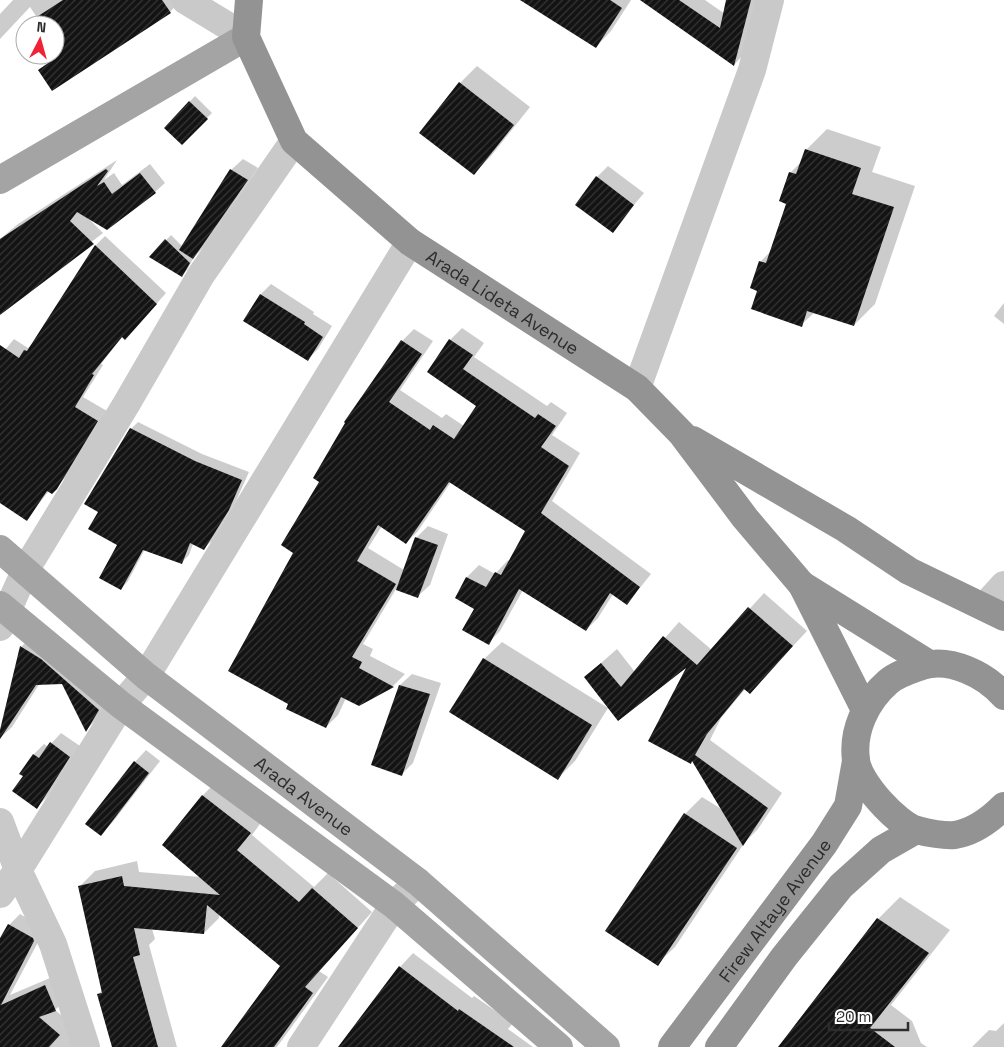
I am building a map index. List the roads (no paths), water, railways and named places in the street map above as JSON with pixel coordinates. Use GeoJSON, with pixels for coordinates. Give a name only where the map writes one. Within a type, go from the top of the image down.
{"type":"FeatureCollection","features":[{"type":"Feature","properties":{"kind":"highway","name":"Arada Lideta Avenue"},"geometry":{"type":"LineString","coordinates":[[249,0],[246,37],[294,141],[410,242],[637,388],[682,434],[745,518],[802,584]]}},
{"type":"Feature","properties":{"kind":"highway"},"geometry":{"type":"LineString","coordinates":[[682,434],[846,529],[909,572],[994,612]]}},
{"type":"Feature","properties":{"kind":"highway"},"geometry":{"type":"LineString","coordinates":[[802,584],[929,664]]}},
{"type":"Feature","properties":{"kind":"highway"},"geometry":{"type":"LineString","coordinates":[[802,584],[865,710],[888,682],[907,672],[929,664],[946,664],[970,670],[990,683],[1004,696]]}},
{"type":"Feature","properties":{"kind":"highway","name":"Firew Altaye Avenue"},"geometry":{"type":"LineString","coordinates":[[672,1047],[824,844],[848,806],[856,762],[858,726],[865,710]]}},
{"type":"Feature","properties":{"kind":"highway"},"geometry":{"type":"LineString","coordinates":[[856,762],[871,792],[897,816],[916,830],[955,834],[986,822],[1004,806]]}},
{"type":"Feature","properties":{"kind":"highway","name":"Firew Altaye Avenue"},"geometry":{"type":"LineString","coordinates":[[719,1047],[784,957],[841,886],[880,850],[916,830]]}},
{"type":"Feature","properties":{"kind":"main road"},"geometry":{"type":"LineString","coordinates":[[0,180],[246,37]]}},
{"type":"Feature","properties":{"kind":"main road","name":"Arada Avenue"},"geometry":{"type":"LineString","coordinates":[[0,549],[26,569],[146,676],[418,882],[606,1047]]}},
{"type":"Feature","properties":{"kind":"main road","name":"Arada Avenue"},"geometry":{"type":"LineString","coordinates":[[2,614],[121,705],[394,905],[559,1047]]}},
{"type":"Feature","properties":{"kind":"street"},"geometry":{"type":"LineString","coordinates":[[185,0],[246,37]]}},
{"type":"Feature","properties":{"kind":"street"},"geometry":{"type":"LineString","coordinates":[[637,388],[752,70],[770,0]]}},
{"type":"Feature","properties":{"kind":"street"},"geometry":{"type":"LineString","coordinates":[[2,614],[26,569],[128,403],[201,275],[294,141]]}},
{"type":"Feature","properties":{"kind":"street"},"geometry":{"type":"LineString","coordinates":[[0,894],[18,870],[121,705],[146,676],[410,242]]}},
{"type":"Feature","properties":{"kind":"street"},"geometry":{"type":"LineString","coordinates":[[994,612],[1004,584]]}},
{"type":"Feature","properties":{"kind":"street"},"geometry":{"type":"LineString","coordinates":[[0,822],[18,870],[53,944],[86,1047]]}},
{"type":"Feature","properties":{"kind":"street"},"geometry":{"type":"LineString","coordinates":[[301,1047],[394,905],[418,882]]}}]}
